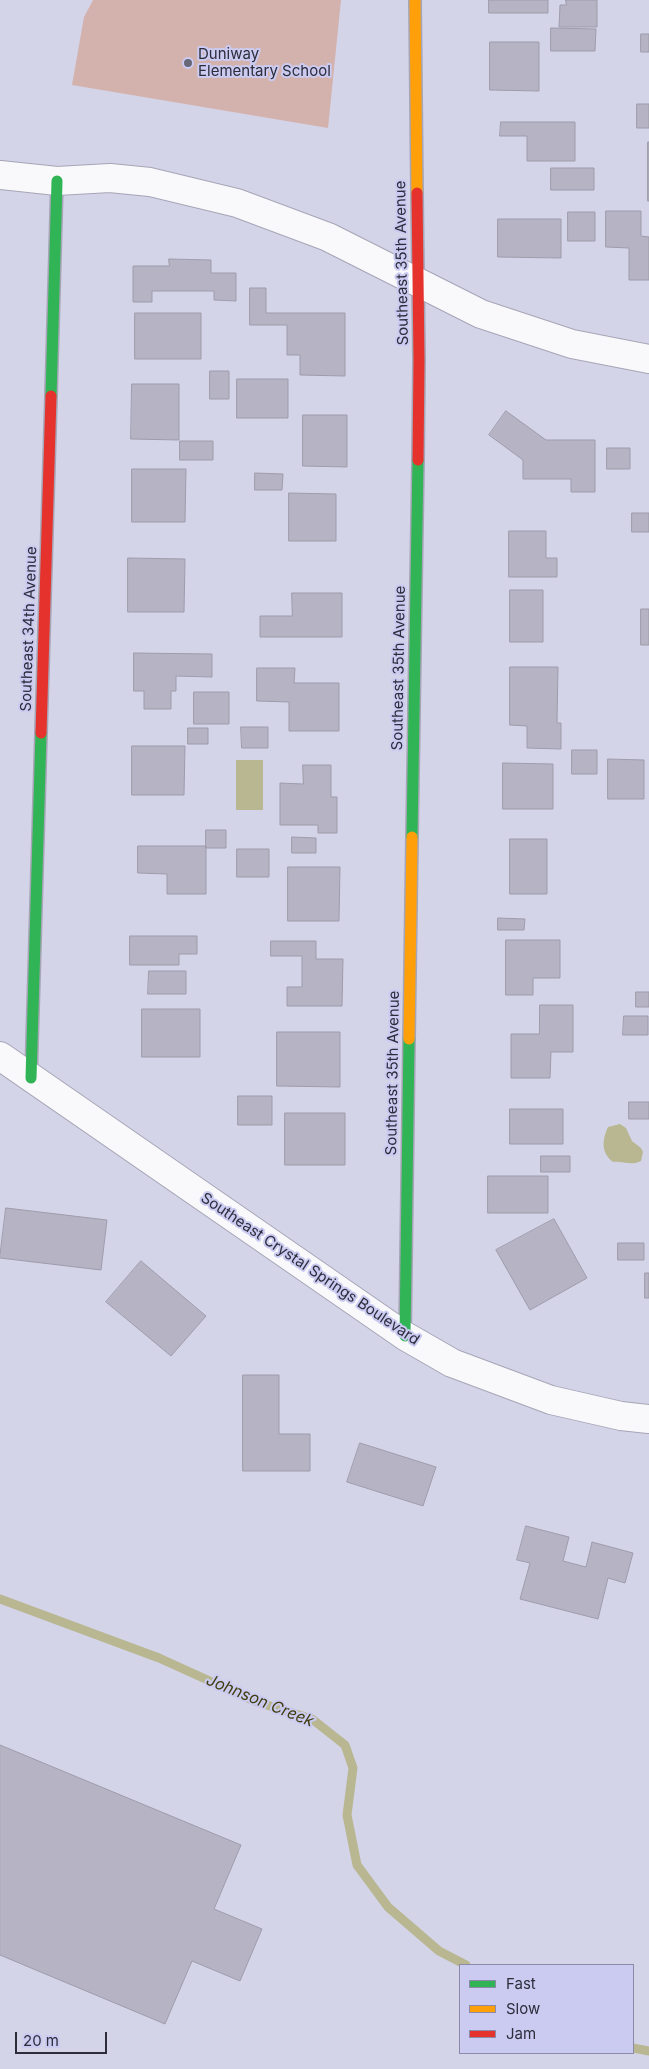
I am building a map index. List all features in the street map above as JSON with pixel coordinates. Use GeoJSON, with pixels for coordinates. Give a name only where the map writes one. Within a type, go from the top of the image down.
{"type":"FeatureCollection","features":[{"type":"Feature","properties":{"kind":"street","name":"Southeast 35th Avenue"},"geometry":{"type":"LineString","coordinates":[[404,1336],[419,361],[415,0]]}},
{"type":"Feature","properties":{"kind":"street"},"geometry":{"type":"LineString","coordinates":[[0,175],[57,181],[110,178],[150,182],[237,204],[328,237],[481,314],[572,344],[649,359]]}},
{"type":"Feature","properties":{"kind":"street","name":"Southeast 34th Avenue"},"geometry":{"type":"LineString","coordinates":[[31,1078],[57,181]]}},
{"type":"Feature","properties":{"kind":"street","name":"Southeast Crystal Springs Boulevard"},"geometry":{"type":"LineString","coordinates":[[0,1056],[404,1336],[452,1363],[551,1400],[621,1416],[649,1419]]}},
{"type":"Feature","properties":{"kind":"shaded area"},"geometry":{"type":"Polygon","coordinates":[[[93,0],[341,0],[328,128],[72,85],[84,17],[93,0]]]}},
{"type":"Feature","properties":{"kind":"shaded area"},"geometry":{"type":"Polygon","coordinates":[[[236,760],[263,760],[263,810],[236,810],[236,760]]]}},
{"type":"Feature","properties":{"kind":"shaded area"},"geometry":{"type":"Polygon","coordinates":[[[620,1124],[626,1128],[632,1141],[641,1148],[643,1152],[641,1161],[631,1163],[613,1162],[606,1155],[604,1141],[608,1127],[620,1124]]]}},
{"type":"Feature","properties":{"kind":"building"},"geometry":{"type":"Polygon","coordinates":[[[489,0],[548,0],[548,13],[489,13],[489,0]]]}},
{"type":"Feature","properties":{"kind":"building"},"geometry":{"type":"Polygon","coordinates":[[[566,0],[597,0],[597,27],[559,27],[560,5],[566,5],[566,0]]]}},
{"type":"Feature","properties":{"kind":"building"},"geometry":{"type":"Polygon","coordinates":[[[551,28],[596,29],[595,51],[551,51],[551,28]]]}},
{"type":"Feature","properties":{"kind":"building"},"geometry":{"type":"Polygon","coordinates":[[[641,34],[649,34],[649,52],[641,52],[641,34]]]}},
{"type":"Feature","properties":{"kind":"building"},"geometry":{"type":"Polygon","coordinates":[[[490,42],[539,42],[539,91],[490,90],[490,42]]]}},
{"type":"Feature","properties":{"kind":"building"},"geometry":{"type":"Polygon","coordinates":[[[637,104],[649,104],[649,128],[637,128],[637,104]]]}},
{"type":"Feature","properties":{"kind":"building"},"geometry":{"type":"Polygon","coordinates":[[[501,122],[575,122],[575,161],[527,161],[527,136],[500,136],[501,122]]]}},
{"type":"Feature","properties":{"kind":"building"},"geometry":{"type":"Polygon","coordinates":[[[649,142],[649,201],[648,201],[649,142]]]}},
{"type":"Feature","properties":{"kind":"building"},"geometry":{"type":"Polygon","coordinates":[[[551,168],[594,168],[594,190],[551,190],[551,168]]]}},
{"type":"Feature","properties":{"kind":"building"},"geometry":{"type":"Polygon","coordinates":[[[606,211],[641,211],[641,236],[649,237],[649,280],[629,280],[629,248],[606,247],[606,211]]]}},
{"type":"Feature","properties":{"kind":"building"},"geometry":{"type":"Polygon","coordinates":[[[568,212],[595,212],[595,241],[568,241],[568,212]]]}},
{"type":"Feature","properties":{"kind":"building"},"geometry":{"type":"Polygon","coordinates":[[[498,219],[561,219],[561,258],[498,257],[498,219]]]}},
{"type":"Feature","properties":{"kind":"building"},"geometry":{"type":"Polygon","coordinates":[[[169,259],[211,260],[211,273],[236,273],[236,301],[214,300],[214,291],[152,291],[152,302],[133,302],[133,266],[169,266],[169,259]]]}},
{"type":"Feature","properties":{"kind":"building"},"geometry":{"type":"Polygon","coordinates":[[[250,288],[266,288],[266,313],[345,313],[345,376],[300,375],[300,355],[287,355],[287,325],[250,325],[250,288]]]}},
{"type":"Feature","properties":{"kind":"building"},"geometry":{"type":"Polygon","coordinates":[[[135,313],[201,313],[201,359],[135,359],[135,313]]]}},
{"type":"Feature","properties":{"kind":"building"},"geometry":{"type":"Polygon","coordinates":[[[210,371],[229,371],[229,399],[210,399],[210,371]]]}},
{"type":"Feature","properties":{"kind":"building"},"geometry":{"type":"Polygon","coordinates":[[[237,379],[288,379],[288,418],[237,418],[237,379]]]}},
{"type":"Feature","properties":{"kind":"building"},"geometry":{"type":"Polygon","coordinates":[[[132,384],[179,384],[179,440],[131,439],[132,384]]]}},
{"type":"Feature","properties":{"kind":"building"},"geometry":{"type":"Polygon","coordinates":[[[506,411],[546,440],[595,440],[595,492],[571,492],[571,479],[523,479],[523,460],[489,435],[506,411]]]}},
{"type":"Feature","properties":{"kind":"building"},"geometry":{"type":"Polygon","coordinates":[[[303,415],[347,415],[347,467],[303,466],[303,415]]]}},
{"type":"Feature","properties":{"kind":"building"},"geometry":{"type":"Polygon","coordinates":[[[180,441],[213,441],[213,460],[180,460],[180,441]]]}},
{"type":"Feature","properties":{"kind":"building"},"geometry":{"type":"Polygon","coordinates":[[[607,448],[630,448],[630,469],[607,469],[607,448]]]}},
{"type":"Feature","properties":{"kind":"building"},"geometry":{"type":"Polygon","coordinates":[[[132,469],[186,469],[185,522],[132,522],[132,469]]]}},
{"type":"Feature","properties":{"kind":"building"},"geometry":{"type":"Polygon","coordinates":[[[255,473],[283,474],[282,490],[255,490],[255,473]]]}},
{"type":"Feature","properties":{"kind":"building"},"geometry":{"type":"Polygon","coordinates":[[[289,493],[336,494],[336,541],[289,541],[289,493]]]}},
{"type":"Feature","properties":{"kind":"building"},"geometry":{"type":"Polygon","coordinates":[[[632,513],[649,513],[649,532],[632,532],[632,513]]]}},
{"type":"Feature","properties":{"kind":"building"},"geometry":{"type":"Polygon","coordinates":[[[509,531],[546,531],[546,558],[557,558],[557,577],[509,577],[509,531]]]}},
{"type":"Feature","properties":{"kind":"building"},"geometry":{"type":"Polygon","coordinates":[[[128,558],[185,559],[184,612],[128,612],[128,558]]]}},
{"type":"Feature","properties":{"kind":"building"},"geometry":{"type":"Polygon","coordinates":[[[510,590],[543,590],[543,642],[510,642],[510,590]]]}},
{"type":"Feature","properties":{"kind":"building"},"geometry":{"type":"Polygon","coordinates":[[[292,593],[342,593],[342,637],[260,637],[260,616],[292,616],[292,593]]]}},
{"type":"Feature","properties":{"kind":"building"},"geometry":{"type":"Polygon","coordinates":[[[641,609],[649,609],[649,645],[641,645],[641,609]]]}},
{"type":"Feature","properties":{"kind":"building"},"geometry":{"type":"Polygon","coordinates":[[[134,653],[212,654],[212,677],[176,676],[176,691],[171,691],[171,709],[144,709],[144,691],[134,691],[134,653]]]}},
{"type":"Feature","properties":{"kind":"building"},"geometry":{"type":"Polygon","coordinates":[[[510,667],[558,667],[557,723],[561,723],[561,749],[527,748],[527,726],[510,725],[510,667]]]}},
{"type":"Feature","properties":{"kind":"building"},"geometry":{"type":"Polygon","coordinates":[[[257,668],[295,668],[294,683],[339,683],[339,731],[289,731],[289,702],[257,701],[257,668]]]}},
{"type":"Feature","properties":{"kind":"building"},"geometry":{"type":"Polygon","coordinates":[[[194,692],[229,692],[229,724],[194,724],[194,692]]]}},
{"type":"Feature","properties":{"kind":"building"},"geometry":{"type":"Polygon","coordinates":[[[241,727],[268,727],[268,748],[242,748],[241,727]]]}},
{"type":"Feature","properties":{"kind":"building"},"geometry":{"type":"Polygon","coordinates":[[[188,728],[208,728],[208,744],[188,744],[188,728]]]}},
{"type":"Feature","properties":{"kind":"building"},"geometry":{"type":"Polygon","coordinates":[[[132,746],[185,746],[184,795],[132,795],[132,746]]]}},
{"type":"Feature","properties":{"kind":"building"},"geometry":{"type":"Polygon","coordinates":[[[572,750],[597,750],[597,774],[572,774],[572,750]]]}},
{"type":"Feature","properties":{"kind":"building"},"geometry":{"type":"Polygon","coordinates":[[[608,759],[644,760],[644,799],[608,799],[608,759]]]}},
{"type":"Feature","properties":{"kind":"building"},"geometry":{"type":"Polygon","coordinates":[[[503,763],[553,764],[553,809],[503,809],[503,763]]]}},
{"type":"Feature","properties":{"kind":"building"},"geometry":{"type":"Polygon","coordinates":[[[303,765],[331,765],[331,797],[337,797],[337,833],[318,833],[318,825],[280,825],[280,783],[303,784],[303,765]]]}},
{"type":"Feature","properties":{"kind":"building"},"geometry":{"type":"Polygon","coordinates":[[[206,830],[226,830],[226,848],[206,848],[206,830]]]}},
{"type":"Feature","properties":{"kind":"building"},"geometry":{"type":"Polygon","coordinates":[[[292,837],[316,838],[316,853],[292,853],[292,837]]]}},
{"type":"Feature","properties":{"kind":"building"},"geometry":{"type":"Polygon","coordinates":[[[510,839],[547,839],[547,894],[510,894],[510,839]]]}},
{"type":"Feature","properties":{"kind":"building"},"geometry":{"type":"Polygon","coordinates":[[[138,846],[206,846],[206,894],[167,894],[167,874],[138,873],[138,846]]]}},
{"type":"Feature","properties":{"kind":"building"},"geometry":{"type":"Polygon","coordinates":[[[237,849],[269,849],[269,877],[237,877],[237,849]]]}},
{"type":"Feature","properties":{"kind":"building"},"geometry":{"type":"Polygon","coordinates":[[[288,867],[340,867],[339,921],[288,921],[288,867]]]}},
{"type":"Feature","properties":{"kind":"building"},"geometry":{"type":"Polygon","coordinates":[[[498,918],[525,919],[524,930],[498,930],[498,918]]]}},
{"type":"Feature","properties":{"kind":"building"},"geometry":{"type":"Polygon","coordinates":[[[130,936],[197,936],[197,954],[179,954],[179,965],[130,965],[130,936]]]}},
{"type":"Feature","properties":{"kind":"building"},"geometry":{"type":"Polygon","coordinates":[[[506,940],[560,940],[560,978],[533,978],[533,995],[506,995],[506,940]]]}},
{"type":"Feature","properties":{"kind":"building"},"geometry":{"type":"Polygon","coordinates":[[[271,941],[316,941],[316,959],[343,959],[342,1006],[287,1006],[287,987],[302,987],[302,956],[271,956],[271,941]]]}},
{"type":"Feature","properties":{"kind":"building"},"geometry":{"type":"Polygon","coordinates":[[[149,971],[186,971],[186,994],[148,994],[149,971]]]}},
{"type":"Feature","properties":{"kind":"building"},"geometry":{"type":"Polygon","coordinates":[[[636,992],[649,992],[649,1007],[636,1007],[636,992]]]}},
{"type":"Feature","properties":{"kind":"building"},"geometry":{"type":"Polygon","coordinates":[[[540,1005],[573,1005],[573,1052],[551,1052],[550,1078],[511,1078],[511,1034],[539,1034],[540,1005]]]}},
{"type":"Feature","properties":{"kind":"building"},"geometry":{"type":"Polygon","coordinates":[[[142,1009],[200,1009],[200,1057],[142,1057],[142,1009]]]}},
{"type":"Feature","properties":{"kind":"building"},"geometry":{"type":"Polygon","coordinates":[[[624,1016],[648,1016],[648,1035],[623,1035],[624,1016]]]}},
{"type":"Feature","properties":{"kind":"building"},"geometry":{"type":"Polygon","coordinates":[[[277,1032],[340,1032],[340,1087],[277,1086],[277,1032]]]}},
{"type":"Feature","properties":{"kind":"building"},"geometry":{"type":"Polygon","coordinates":[[[238,1096],[272,1096],[272,1125],[238,1125],[238,1096]]]}},
{"type":"Feature","properties":{"kind":"building"},"geometry":{"type":"Polygon","coordinates":[[[629,1102],[649,1102],[649,1119],[629,1119],[629,1102]]]}},
{"type":"Feature","properties":{"kind":"building"},"geometry":{"type":"Polygon","coordinates":[[[510,1109],[563,1109],[563,1144],[510,1144],[510,1109]]]}},
{"type":"Feature","properties":{"kind":"building"},"geometry":{"type":"Polygon","coordinates":[[[285,1113],[345,1113],[345,1165],[285,1165],[285,1113]]]}},
{"type":"Feature","properties":{"kind":"building"},"geometry":{"type":"Polygon","coordinates":[[[541,1156],[570,1156],[570,1172],[541,1172],[541,1156]]]}},
{"type":"Feature","properties":{"kind":"building"},"geometry":{"type":"Polygon","coordinates":[[[488,1176],[548,1176],[548,1213],[488,1213],[488,1176]]]}},
{"type":"Feature","properties":{"kind":"building"},"geometry":{"type":"Polygon","coordinates":[[[6,1208],[107,1220],[101,1270],[0,1258],[6,1208]]]}},
{"type":"Feature","properties":{"kind":"building"},"geometry":{"type":"Polygon","coordinates":[[[554,1219],[587,1278],[530,1310],[496,1250],[554,1219]]]}},
{"type":"Feature","properties":{"kind":"building"},"geometry":{"type":"Polygon","coordinates":[[[618,1243],[644,1243],[644,1260],[618,1260],[618,1243]]]}},
{"type":"Feature","properties":{"kind":"building"},"geometry":{"type":"Polygon","coordinates":[[[141,1261],[206,1316],[171,1356],[106,1302],[141,1261]]]}},
{"type":"Feature","properties":{"kind":"building"},"geometry":{"type":"Polygon","coordinates":[[[645,1273],[649,1273],[649,1298],[645,1298],[645,1273]]]}},
{"type":"Feature","properties":{"kind":"building"},"geometry":{"type":"Polygon","coordinates":[[[243,1375],[279,1375],[279,1434],[310,1434],[310,1471],[243,1471],[243,1375]]]}},
{"type":"Feature","properties":{"kind":"building"},"geometry":{"type":"Polygon","coordinates":[[[360,1443],[436,1467],[423,1506],[347,1482],[360,1443]]]}},
{"type":"Feature","properties":{"kind":"building"},"geometry":{"type":"Polygon","coordinates":[[[526,1526],[569,1537],[563,1561],[586,1567],[592,1542],[633,1553],[625,1583],[608,1578],[598,1619],[520,1599],[530,1563],[517,1560],[526,1526]]]}},
{"type":"Feature","properties":{"kind":"building"},"geometry":{"type":"Polygon","coordinates":[[[0,1745],[241,1845],[214,1909],[262,1929],[240,1981],[192,1961],[165,2024],[0,1955],[0,1745]]]}},
{"type":"Feature","properties":{"kind":"waterway","name":"Johnson Creek"},"geometry":{"type":"LineString","coordinates":[[0,1599],[159,1658],[254,1701],[312,1719],[345,1745],[353,1768],[347,1815],[357,1865],[388,1907],[439,1951],[464,1964]]}},
{"type":"Feature","properties":{"kind":"waterway","name":"Johnson Creek"},"geometry":{"type":"LineString","coordinates":[[634,2048],[649,2051]]}},
{"type":"Feature","properties":{"kind":"traffic: fast"},"geometry":{"type":"LineString","coordinates":[[51,396],[57,181]]}},
{"type":"Feature","properties":{"kind":"traffic: fast"},"geometry":{"type":"LineString","coordinates":[[412,837],[418,460]]}},
{"type":"Feature","properties":{"kind":"traffic: fast"},"geometry":{"type":"LineString","coordinates":[[31,1078],[41,733]]}},
{"type":"Feature","properties":{"kind":"traffic: fast"},"geometry":{"type":"LineString","coordinates":[[405,1336],[409,1039]]}},
{"type":"Feature","properties":{"kind":"traffic: slow"},"geometry":{"type":"LineString","coordinates":[[415,0],[417,193]]}},
{"type":"Feature","properties":{"kind":"traffic: slow"},"geometry":{"type":"LineString","coordinates":[[409,1039],[412,837]]}},
{"type":"Feature","properties":{"kind":"traffic: jam"},"geometry":{"type":"LineString","coordinates":[[417,193],[418,460]]}},
{"type":"Feature","properties":{"kind":"traffic: jam"},"geometry":{"type":"LineString","coordinates":[[41,733],[51,396]]}},
{"type":"Feature","properties":{"kind":"place","name":"Duniway Elementary School"},"geometry":{"type":"Point","coordinates":[188,63]}}]}
